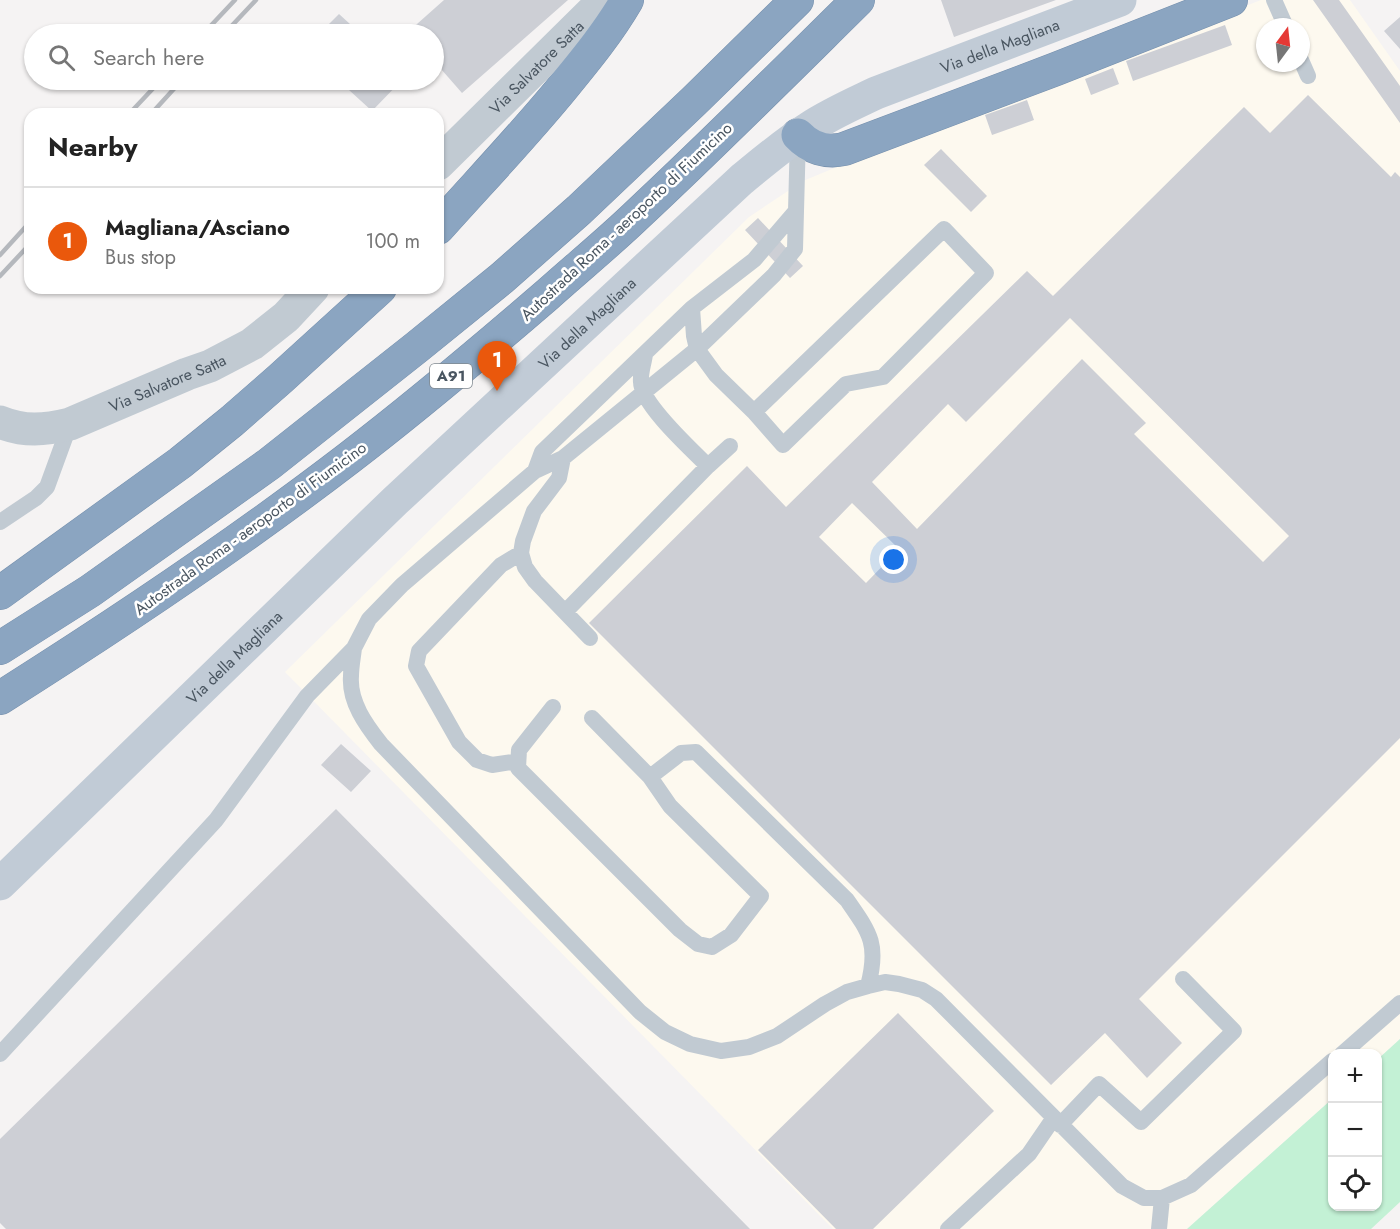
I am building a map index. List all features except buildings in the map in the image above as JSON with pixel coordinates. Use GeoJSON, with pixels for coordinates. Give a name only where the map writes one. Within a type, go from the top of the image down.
{"type":"FeatureCollection","features":[{"type":"Feature","properties":{"kind":"highway"},"geometry":{"type":"LineString","coordinates":[[444,221],[540,115],[614,22],[627,0]]}},
{"type":"Feature","properties":{"kind":"highway","name":"A91"},"geometry":{"type":"LineString","coordinates":[[0,648],[90,591],[269,464],[426,340],[502,278],[579,210],[797,0]]}},
{"type":"Feature","properties":{"kind":"highway","name":"Autostrada Roma - aeroporto di Fiumicino"},"geometry":{"type":"LineString","coordinates":[[0,698],[107,629],[293,500],[350,458],[493,342],[637,215],[762,96],[858,0]]}},
{"type":"Feature","properties":{"kind":"highway"},"geometry":{"type":"LineString","coordinates":[[798,135],[818,148],[844,149],[1231,0]]}},
{"type":"Feature","properties":{"kind":"highway"},"geometry":{"type":"LineString","coordinates":[[0,593],[180,463],[232,421],[373,294]]}},
{"type":"Feature","properties":{"kind":"main road","name":"Via della Magliana"},"geometry":{"type":"LineString","coordinates":[[0,884],[412,485],[741,180],[798,135],[824,118],[876,93],[1120,0]]}},
{"type":"Feature","properties":{"kind":"street","name":"Via Salvatore Satta"},"geometry":{"type":"LineString","coordinates":[[444,158],[591,13],[610,0]]}},
{"type":"Feature","properties":{"kind":"street","name":"Via Salvatore Satta"},"geometry":{"type":"LineString","coordinates":[[0,422],[16,428],[34,429],[70,424],[210,366],[252,344],[286,317],[307,294]]}},
{"type":"Feature","properties":{"kind":"lane"},"geometry":{"type":"LineString","coordinates":[[1274,0],[1282,18]]}},
{"type":"Feature","properties":{"kind":"lane"},"geometry":{"type":"LineString","coordinates":[[1306,72],[1308,76]]}},
{"type":"Feature","properties":{"kind":"lane"},"geometry":{"type":"LineString","coordinates":[[0,1054],[216,820],[308,696],[354,648],[369,619],[402,585],[535,471],[564,458],[697,349],[774,276],[795,249],[798,135]]}},
{"type":"Feature","properties":{"kind":"lane"},"geometry":{"type":"LineString","coordinates":[[535,471],[542,452],[692,308],[754,260],[796,211]]}},
{"type":"Feature","properties":{"kind":"lane"},"geometry":{"type":"LineString","coordinates":[[692,308],[697,349],[716,375],[754,412],[783,445],[846,384],[884,377],[986,273],[944,229],[754,412]]}},
{"type":"Feature","properties":{"kind":"lane"},"geometry":{"type":"LineString","coordinates":[[645,354],[640,382],[643,393],[664,422],[708,466]]}},
{"type":"Feature","properties":{"kind":"lane"},"geometry":{"type":"LineString","coordinates":[[0,522],[36,498],[47,487],[70,424]]}},
{"type":"Feature","properties":{"kind":"lane"},"geometry":{"type":"LineString","coordinates":[[565,612],[730,446]]}},
{"type":"Feature","properties":{"kind":"lane"},"geometry":{"type":"LineString","coordinates":[[564,458],[559,478],[534,511],[521,553],[525,567],[535,581],[590,638]]}},
{"type":"Feature","properties":{"kind":"lane"},"geometry":{"type":"LineString","coordinates":[[518,761],[492,765],[477,760],[459,742],[416,666],[419,651],[501,565],[521,553]]}},
{"type":"Feature","properties":{"kind":"lane"},"geometry":{"type":"LineString","coordinates":[[354,648],[351,678],[353,696],[364,722],[381,744],[640,1012],[665,1032],[690,1044],[721,1051],[749,1047],[777,1036],[825,1004],[848,992],[885,982],[921,990],[936,999],[1122,1186],[1144,1198],[1162,1198],[1191,1185],[1328,1065]]}},
{"type":"Feature","properties":{"kind":"lane"},"geometry":{"type":"LineString","coordinates":[[553,707],[519,750],[518,768],[680,930],[698,944],[712,947],[731,935],[761,896],[670,806],[650,777],[592,718]]}},
{"type":"Feature","properties":{"kind":"lane"},"geometry":{"type":"LineString","coordinates":[[650,777],[681,753],[696,752],[847,900],[866,927],[872,942],[872,968],[868,986]]}},
{"type":"Feature","properties":{"kind":"lane"},"geometry":{"type":"LineString","coordinates":[[948,1229],[1029,1154],[1057,1122],[1099,1084],[1141,1122],[1234,1031],[1183,979]]}},
{"type":"Feature","properties":{"kind":"lane"},"geometry":{"type":"LineString","coordinates":[[1347,1049],[1400,1003]]}},
{"type":"Feature","properties":{"kind":"lane"},"geometry":{"type":"LineString","coordinates":[[1158,1229],[1162,1198]]}},
{"type":"Feature","properties":{"kind":"shaded area"},"geometry":{"type":"Polygon","coordinates":[[[1261,0],[1350,0],[1400,71],[1400,1039],[1382,1055],[1382,1049],[1328,1049],[1328,1103],[1187,1229],[833,1229],[285,672],[749,217],[803,181],[904,139],[1261,0]]]}},
{"type":"Feature","properties":{"kind":"green space"},"geometry":{"type":"Polygon","coordinates":[[[1400,1039],[1400,1202],[1371,1229],[1187,1229],[1328,1103],[1328,1211],[1382,1211],[1382,1055],[1400,1039]]]}},
{"type":"Feature","properties":{"kind":"railway"},"geometry":{"type":"LineString","coordinates":[[212,24],[235,0]]}},
{"type":"Feature","properties":{"kind":"railway"},"geometry":{"type":"LineString","coordinates":[[233,24],[256,0]]}},
{"type":"Feature","properties":{"kind":"railway"},"geometry":{"type":"LineString","coordinates":[[135,108],[152,90]]}},
{"type":"Feature","properties":{"kind":"railway"},"geometry":{"type":"LineString","coordinates":[[156,108],[173,90]]}},
{"type":"Feature","properties":{"kind":"railway"},"geometry":{"type":"LineString","coordinates":[[0,255],[24,229]]}},
{"type":"Feature","properties":{"kind":"railway"},"geometry":{"type":"LineString","coordinates":[[0,276],[24,250]]}},
{"type":"Feature","properties":{"kind":"place","name":"Magliana/Asciano"},"geometry":{"type":"Point","coordinates":[497,391]}}]}
